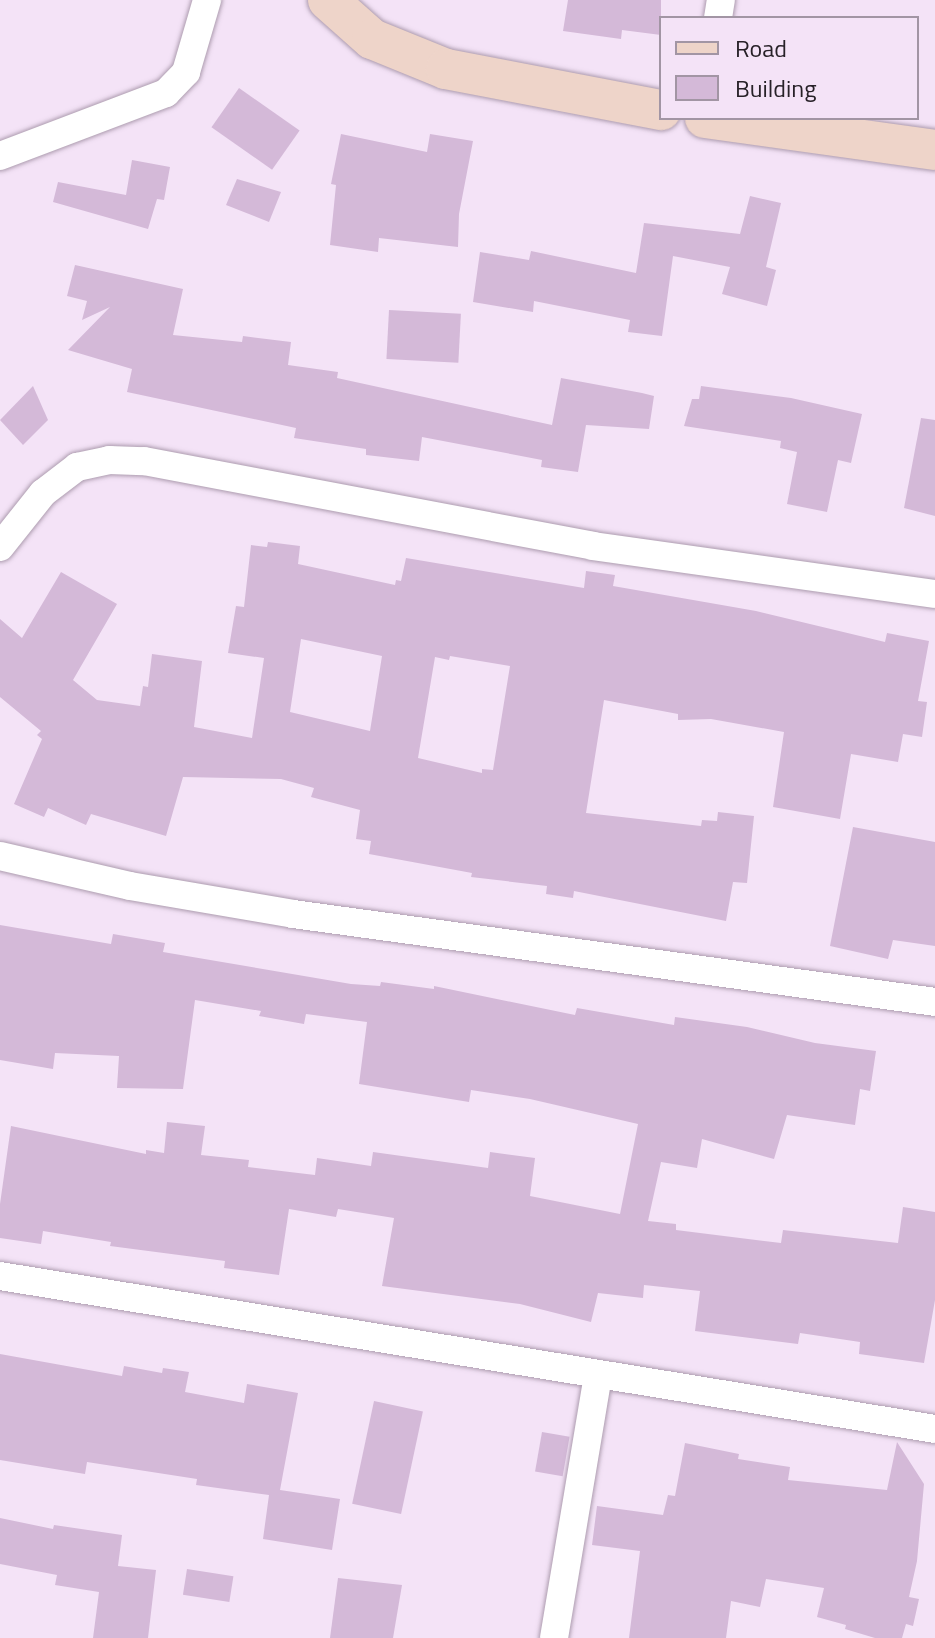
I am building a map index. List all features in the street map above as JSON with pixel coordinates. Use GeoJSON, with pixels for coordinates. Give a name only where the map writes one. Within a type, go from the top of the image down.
{"type":"FeatureCollection","features":[{"type":"Feature","properties":{"kind":"street"},"geometry":{"type":"LineString","coordinates":[[0,156],[166,93],[186,72],[207,0]]}},
{"type":"Feature","properties":{"kind":"street"},"geometry":{"type":"LineString","coordinates":[[328,0],[372,39],[446,69],[659,110]]}},
{"type":"Feature","properties":{"kind":"street"},"geometry":{"type":"LineString","coordinates":[[719,120],[935,150]]}},
{"type":"Feature","properties":{"kind":"street"},"geometry":{"type":"LineString","coordinates":[[0,547],[43,493],[77,467],[109,460],[144,461],[593,546],[935,594]]}},
{"type":"Feature","properties":{"kind":"street"},"geometry":{"type":"LineString","coordinates":[[0,856],[130,886],[293,914],[935,1002]]}},
{"type":"Feature","properties":{"kind":"street"},"geometry":{"type":"LineString","coordinates":[[0,1276],[935,1429]]}},
{"type":"Feature","properties":{"kind":"street"},"geometry":{"type":"LineString","coordinates":[[554,1638],[598,1375]]}},
{"type":"Feature","properties":{"kind":"building"},"geometry":{"type":"Polygon","coordinates":[[[568,0],[661,0],[659,35],[622,30],[621,39],[563,31],[568,0]]]}},
{"type":"Feature","properties":{"kind":"building"},"geometry":{"type":"Polygon","coordinates":[[[239,88],[300,130],[272,170],[211,127],[239,88]]]}},
{"type":"Feature","properties":{"kind":"building"},"geometry":{"type":"Polygon","coordinates":[[[341,134],[427,152],[430,134],[473,141],[459,214],[458,247],[379,238],[378,252],[330,245],[336,185],[331,184],[341,134]]]}},
{"type":"Feature","properties":{"kind":"building"},"geometry":{"type":"Polygon","coordinates":[[[132,160],[170,167],[164,200],[157,199],[148,229],[53,202],[58,182],[126,195],[132,160]]]}},
{"type":"Feature","properties":{"kind":"building"},"geometry":{"type":"Polygon","coordinates":[[[237,179],[281,192],[269,222],[226,205],[237,179]]]}},
{"type":"Feature","properties":{"kind":"building"},"geometry":{"type":"Polygon","coordinates":[[[750,196],[781,203],[766,267],[776,270],[767,306],[722,294],[730,267],[673,256],[662,336],[628,332],[630,320],[534,301],[533,312],[473,302],[480,252],[529,260],[531,251],[636,273],[644,223],[740,234],[750,196]]]}},
{"type":"Feature","properties":{"kind":"building"},"geometry":{"type":"Polygon","coordinates":[[[75,265],[183,289],[173,335],[242,342],[243,336],[291,342],[288,365],[338,372],[337,378],[552,425],[561,378],[642,393],[654,396],[649,429],[586,425],[578,472],[541,467],[542,460],[422,437],[419,461],[366,455],[366,449],[294,438],[296,428],[127,392],[132,369],[68,350],[110,307],[82,320],[87,301],[67,296],[75,265]]]}},
{"type":"Feature","properties":{"kind":"building"},"geometry":{"type":"Polygon","coordinates":[[[389,310],[461,314],[458,363],[386,359],[389,310]]]}},
{"type":"Feature","properties":{"kind":"building"},"geometry":{"type":"Polygon","coordinates":[[[33,386],[48,420],[23,445],[0,420],[33,386]]]}},
{"type":"Feature","properties":{"kind":"building"},"geometry":{"type":"Polygon","coordinates":[[[701,386],[791,398],[862,414],[851,463],[838,460],[827,512],[787,504],[797,452],[780,448],[781,441],[684,426],[692,399],[699,399],[701,386]]]}},
{"type":"Feature","properties":{"kind":"building"},"geometry":{"type":"Polygon","coordinates":[[[921,418],[935,420],[935,516],[904,508],[921,418]]]}},
{"type":"Feature","properties":{"kind":"building"},"geometry":{"type":"Polygon","coordinates":[[[268,542],[300,546],[298,564],[395,585],[396,580],[401,581],[406,558],[584,588],[586,571],[615,575],[613,586],[756,611],[885,642],[887,633],[929,641],[918,701],[927,702],[922,737],[903,734],[898,762],[851,754],[840,819],[773,807],[784,732],[711,719],[678,720],[678,714],[604,700],[586,813],[701,826],[702,820],[717,821],[718,812],[754,816],[747,883],[733,882],[726,921],[574,891],[573,898],[546,894],[547,886],[471,877],[472,873],[369,854],[371,841],[356,839],[360,810],[311,797],[314,788],[281,779],[183,777],[166,836],[91,814],[86,825],[48,808],[44,817],[14,804],[42,739],[37,735],[41,731],[0,697],[0,619],[22,638],[61,572],[117,604],[73,680],[97,700],[140,706],[143,686],[148,687],[152,654],[202,661],[194,727],[252,738],[264,658],[228,653],[236,606],[244,607],[251,545],[267,547],[268,542]],[[301,639],[290,712],[370,731],[382,656],[301,639]],[[450,656],[449,660],[435,657],[418,758],[482,773],[482,769],[493,770],[510,666],[450,656]]]}},
{"type":"Feature","properties":{"kind":"building"},"geometry":{"type":"Polygon","coordinates":[[[853,827],[935,842],[935,946],[893,940],[888,959],[830,946],[853,827]]]}},
{"type":"Feature","properties":{"kind":"building"},"geometry":{"type":"Polygon","coordinates":[[[0,925],[111,944],[113,934],[165,943],[163,952],[351,984],[380,986],[381,982],[434,989],[434,986],[575,1015],[577,1008],[674,1025],[675,1017],[876,1051],[870,1091],[860,1089],[855,1125],[787,1115],[774,1159],[702,1139],[697,1168],[661,1162],[648,1221],[676,1224],[676,1230],[781,1243],[783,1230],[898,1243],[903,1207],[935,1212],[935,1300],[924,1363],[859,1354],[860,1342],[800,1333],[798,1344],[695,1331],[700,1291],[644,1285],[643,1298],[598,1293],[591,1322],[520,1304],[382,1286],[394,1218],[338,1209],[336,1217],[289,1209],[279,1275],[224,1268],[225,1261],[110,1246],[111,1242],[43,1231],[41,1244],[0,1238],[0,1204],[11,1126],[146,1154],[146,1150],[164,1153],[167,1122],[205,1126],[201,1155],[249,1160],[248,1167],[315,1175],[317,1158],[371,1166],[373,1152],[488,1168],[490,1152],[535,1158],[530,1196],[620,1214],[638,1124],[530,1099],[471,1090],[469,1102],[359,1084],[367,1022],[306,1014],[304,1024],[259,1016],[261,1011],[195,1000],[183,1089],[117,1088],[119,1056],[55,1053],[53,1069],[0,1060],[0,925]]]}},
{"type":"Feature","properties":{"kind":"building"},"geometry":{"type":"Polygon","coordinates":[[[0,1354],[122,1376],[124,1366],[162,1373],[163,1368],[189,1372],[185,1392],[244,1403],[247,1384],[298,1393],[280,1490],[340,1499],[332,1550],[263,1539],[269,1495],[196,1485],[197,1479],[87,1462],[85,1474],[0,1460],[0,1354]]]}},
{"type":"Feature","properties":{"kind":"building"},"geometry":{"type":"Polygon","coordinates":[[[374,1401],[423,1411],[401,1514],[352,1504],[374,1401]]]}},
{"type":"Feature","properties":{"kind":"building"},"geometry":{"type":"Polygon","coordinates":[[[542,1432],[570,1437],[563,1476],[535,1471],[542,1432]]]}},
{"type":"Feature","properties":{"kind":"building"},"geometry":{"type":"Polygon","coordinates":[[[897,1442],[924,1484],[917,1561],[909,1597],[919,1599],[913,1626],[906,1624],[902,1638],[875,1638],[817,1617],[824,1588],[766,1579],[760,1607],[731,1601],[726,1638],[629,1638],[640,1551],[592,1545],[597,1506],[663,1515],[668,1495],[675,1496],[685,1443],[739,1454],[738,1459],[790,1467],[788,1480],[887,1490],[897,1442]]]}},
{"type":"Feature","properties":{"kind":"building"},"geometry":{"type":"Polygon","coordinates":[[[0,1518],[53,1529],[54,1525],[122,1535],[118,1566],[156,1570],[148,1638],[93,1638],[99,1592],[55,1585],[57,1575],[0,1564],[0,1518]]]}},
{"type":"Feature","properties":{"kind":"building"},"geometry":{"type":"Polygon","coordinates":[[[187,1569],[233,1576],[229,1602],[183,1595],[187,1569]]]}},
{"type":"Feature","properties":{"kind":"building"},"geometry":{"type":"Polygon","coordinates":[[[338,1578],[402,1585],[393,1638],[330,1638],[338,1578]]]}}]}
